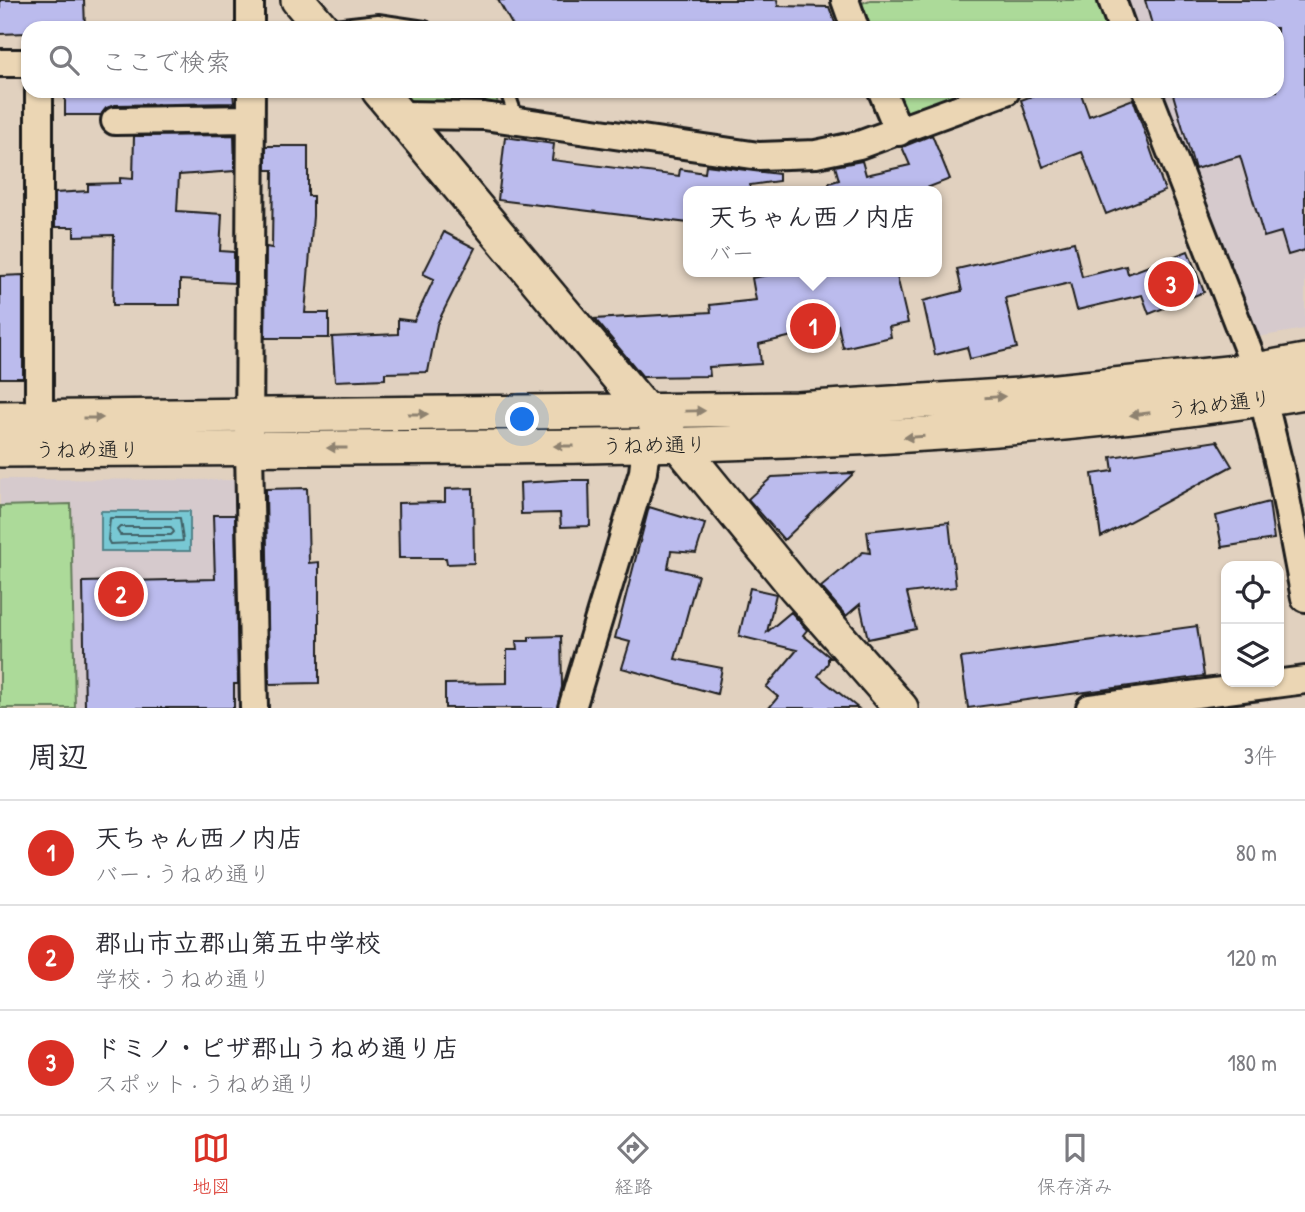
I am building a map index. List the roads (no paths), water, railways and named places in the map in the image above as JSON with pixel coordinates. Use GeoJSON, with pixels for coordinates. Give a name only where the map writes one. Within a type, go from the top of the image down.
{"type":"FeatureCollection","features":[{"type":"Feature","properties":{"kind":"street"},"geometry":{"type":"LineString","coordinates":[[250,0],[250,21]]}},
{"type":"Feature","properties":{"kind":"street"},"geometry":{"type":"LineString","coordinates":[[298,0],[315,21]]}},
{"type":"Feature","properties":{"kind":"street"},"geometry":{"type":"LineString","coordinates":[[845,0],[852,21]]}},
{"type":"Feature","properties":{"kind":"street"},"geometry":{"type":"LineString","coordinates":[[1112,0],[1120,21]]}},
{"type":"Feature","properties":{"kind":"street"},"geometry":{"type":"LineString","coordinates":[[0,63],[21,63]]}},
{"type":"Feature","properties":{"kind":"street"},"geometry":{"type":"LineString","coordinates":[[38,418],[39,98]]}},
{"type":"Feature","properties":{"kind":"street"},"geometry":{"type":"LineString","coordinates":[[250,98],[249,449],[254,708]]}},
{"type":"Feature","properties":{"kind":"street"},"geometry":{"type":"LineString","coordinates":[[385,98],[647,412],[663,445],[796,588],[901,708]]}},
{"type":"Feature","properties":{"kind":"street"},"geometry":{"type":"LineString","coordinates":[[885,98],[899,132]]}},
{"type":"Feature","properties":{"kind":"street"},"geometry":{"type":"LineString","coordinates":[[401,115],[484,116],[759,156],[816,154],[899,132],[988,98]]}},
{"type":"Feature","properties":{"kind":"street"},"geometry":{"type":"LineString","coordinates":[[1150,98],[1261,384],[1298,524],[1305,598]]}},
{"type":"Feature","properties":{"kind":"street"},"geometry":{"type":"LineString","coordinates":[[115,121],[250,119]]}},
{"type":"Feature","properties":{"kind":"street","name":"うねめ通り"},"geometry":{"type":"LineString","coordinates":[[0,450],[663,445],[880,439],[994,430],[1261,384],[1305,361]]}},
{"type":"Feature","properties":{"kind":"street","name":"うねめ通り"},"geometry":{"type":"LineString","coordinates":[[0,418],[647,412],[929,402],[1261,384],[1305,392]]}},
{"type":"Feature","properties":{"kind":"street"},"geometry":{"type":"LineString","coordinates":[[572,708],[643,472],[663,445]]}},
{"type":"Feature","properties":{"kind":"street"},"geometry":{"type":"LineString","coordinates":[[1090,708],[1305,680]]}},
{"type":"Feature","properties":{"kind":"lane"},"geometry":{"type":"LineString","coordinates":[[509,98],[517,121]]}},
{"type":"Feature","properties":{"kind":"water"},"geometry":{"type":"Polygon","coordinates":[[[101,511],[190,511],[190,551],[101,551],[101,511]]]}},
{"type":"Feature","properties":{"kind":"place","name":"ドミノ・ピザ郡山うねめ通り店"},"geometry":{"type":"Point","coordinates":[1171,284]}},
{"type":"Feature","properties":{"kind":"place","name":"天ちゃん西ノ内店"},"geometry":{"type":"Point","coordinates":[813,326]}},
{"type":"Feature","properties":{"kind":"place","name":"郡山市立郡山第五中学校"},"geometry":{"type":"Point","coordinates":[121,594]}}]}
